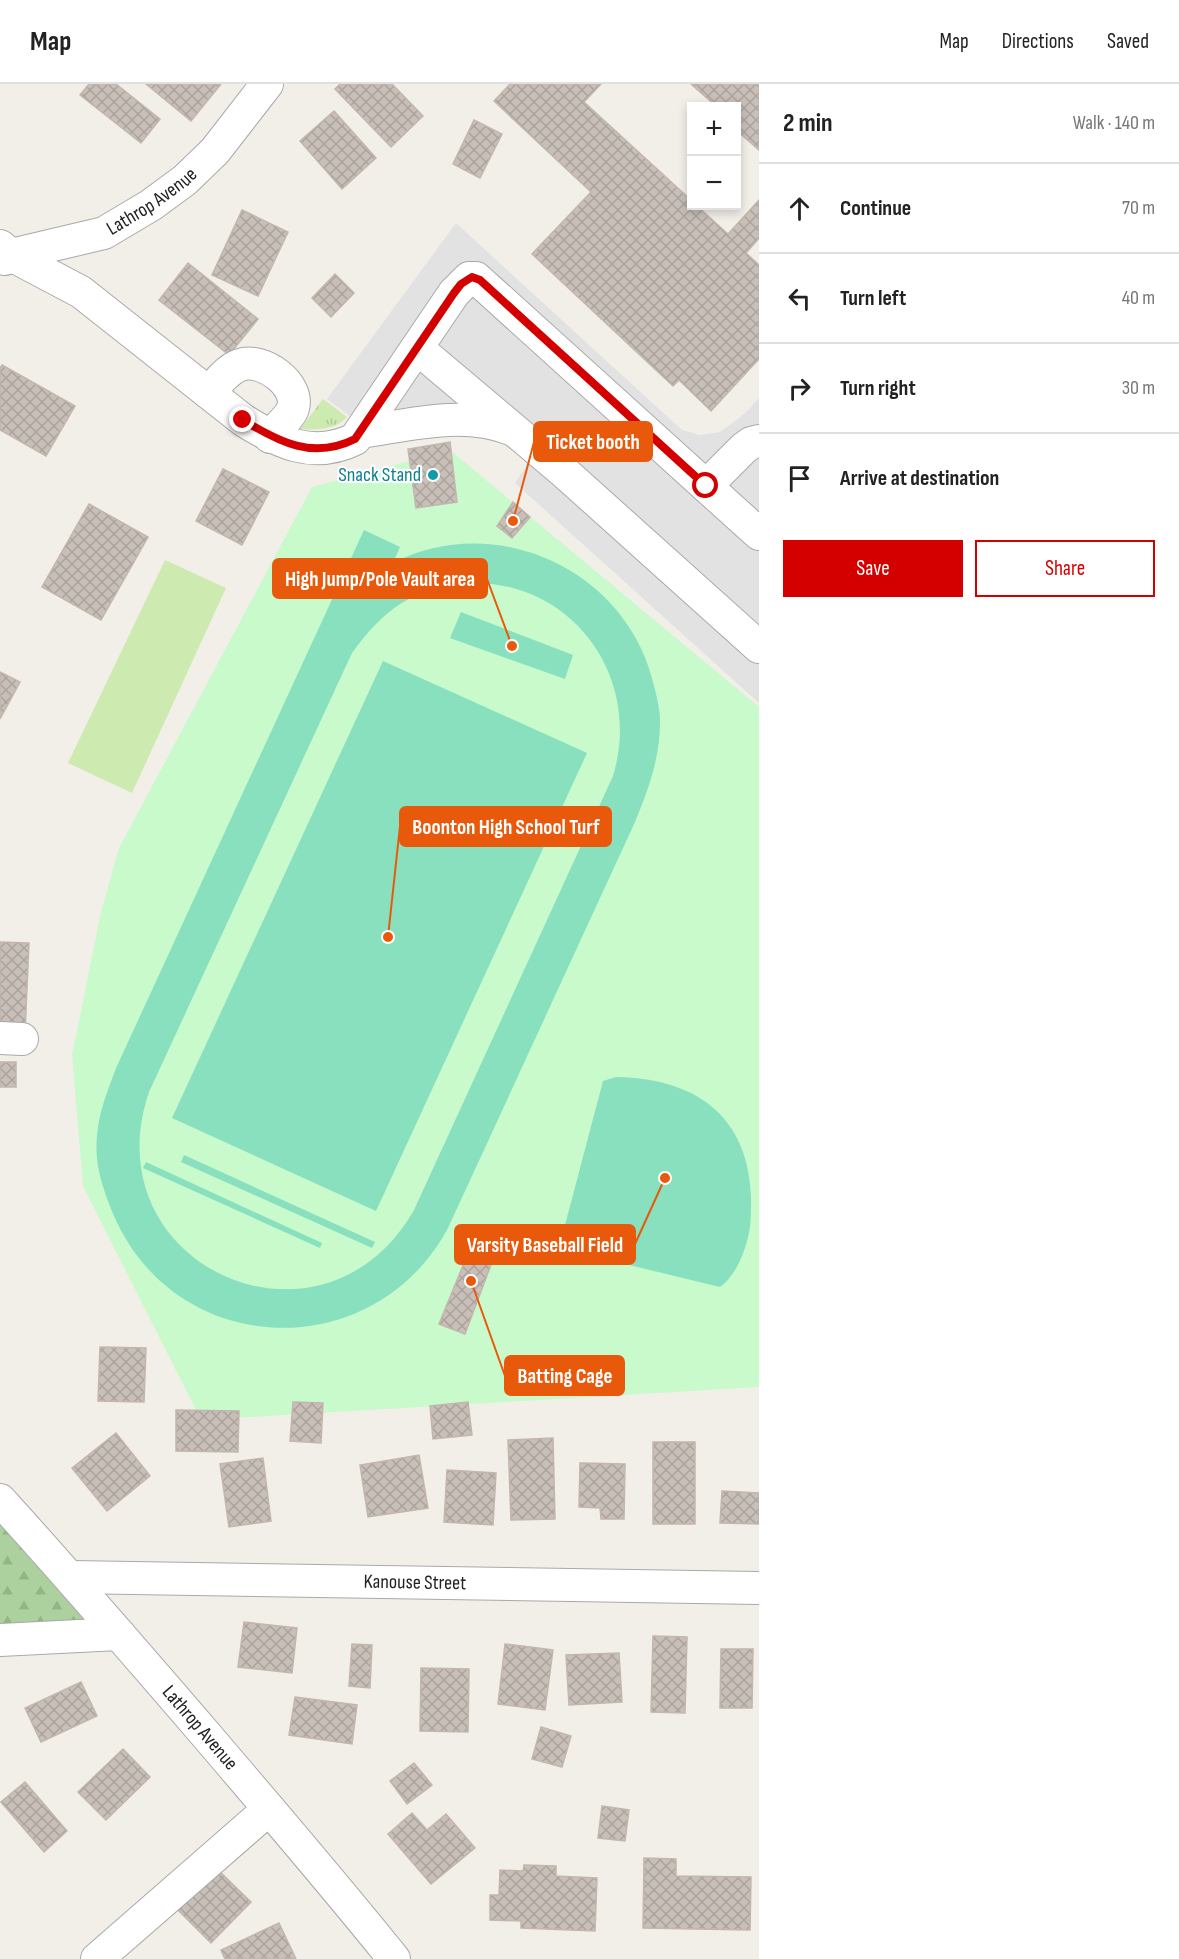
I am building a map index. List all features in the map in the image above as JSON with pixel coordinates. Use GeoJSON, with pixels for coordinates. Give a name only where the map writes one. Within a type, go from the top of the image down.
{"type":"FeatureCollection","features":[{"type":"Feature","properties":{"kind":"street","name":"Lathrop Avenue"},"geometry":{"type":"LineString","coordinates":[[4,254],[104,233],[152,206],[185,180],[215,151],[267,84]]}},
{"type":"Feature","properties":{"kind":"street"},"geometry":{"type":"LineString","coordinates":[[4,254],[81,292],[243,420],[270,437],[297,446],[320,448],[348,443],[355,439],[461,284],[469,278],[476,278],[759,534]]}},
{"type":"Feature","properties":{"kind":"street"},"geometry":{"type":"LineString","coordinates":[[417,348],[564,472],[759,647]]}},
{"type":"Feature","properties":{"kind":"street"},"geometry":{"type":"LineString","coordinates":[[209,393],[230,372],[242,364],[256,364],[270,370],[287,384],[294,397],[293,410],[270,437]]}},
{"type":"Feature","properties":{"kind":"street"},"geometry":{"type":"LineString","coordinates":[[361,432],[433,422],[475,420],[505,427],[524,438]]}},
{"type":"Feature","properties":{"kind":"street"},"geometry":{"type":"LineString","coordinates":[[706,486],[744,448],[757,440]]}},
{"type":"Feature","properties":{"kind":"street","name":"Lathrop Avenue"},"geometry":{"type":"LineString","coordinates":[[0,1500],[119,1634],[336,1887],[394,1959]]}},
{"type":"Feature","properties":{"kind":"street","name":"Kanouse Street"},"geometry":{"type":"LineString","coordinates":[[70,1577],[759,1588]]}},
{"type":"Feature","properties":{"kind":"street"},"geometry":{"type":"LineString","coordinates":[[0,1641],[119,1634]]}},
{"type":"Feature","properties":{"kind":"street"},"geometry":{"type":"LineString","coordinates":[[97,1959],[269,1809]]}},
{"type":"Feature","properties":{"kind":"green space"},"geometry":{"type":"Polygon","coordinates":[[[323,399],[347,417],[331,427],[300,429],[323,399]]]}},
{"type":"Feature","properties":{"kind":"green space"},"geometry":{"type":"Polygon","coordinates":[[[450,450],[759,707],[759,1387],[201,1420],[83,1186],[72,1055],[101,912],[119,848],[312,487],[450,450]]]}},
{"type":"Feature","properties":{"kind":"green space"},"geometry":{"type":"Polygon","coordinates":[[[364,530],[400,547],[393,563],[432,548],[473,543],[513,548],[551,561],[586,581],[615,609],[638,643],[653,682],[658,704],[660,731],[649,784],[635,822],[448,1228],[415,1273],[373,1305],[326,1323],[277,1328],[228,1319],[182,1298],[143,1264],[114,1216],[103,1187],[96,1146],[98,1127],[104,1100],[117,1066],[364,530]],[[469,583],[449,585],[416,595],[376,624],[352,653],[149,1092],[140,1154],[153,1206],[183,1248],[225,1276],[275,1289],[326,1284],[374,1258],[414,1210],[613,776],[620,739],[618,704],[608,671],[591,642],[568,617],[540,598],[506,586],[469,583]]]}},
{"type":"Feature","properties":{"kind":"green space"},"geometry":{"type":"Polygon","coordinates":[[[165,560],[226,588],[132,793],[68,763],[165,560]]]}},
{"type":"Feature","properties":{"kind":"green space"},"geometry":{"type":"Polygon","coordinates":[[[461,612],[573,655],[565,679],[450,638],[461,612]]]}},
{"type":"Feature","properties":{"kind":"green space"},"geometry":{"type":"Polygon","coordinates":[[[383,661],[587,753],[376,1211],[172,1118],[383,661]]]}},
{"type":"Feature","properties":{"kind":"green space"},"geometry":{"type":"Polygon","coordinates":[[[616,1077],[649,1080],[678,1088],[702,1100],[722,1116],[736,1137],[746,1162],[751,1192],[750,1227],[740,1260],[726,1282],[720,1287],[559,1248],[603,1081],[616,1077]]]}},
{"type":"Feature","properties":{"kind":"green space"},"geometry":{"type":"Polygon","coordinates":[[[184,1155],[375,1242],[372,1248],[181,1162],[184,1155]]]}},
{"type":"Feature","properties":{"kind":"green space"},"geometry":{"type":"Polygon","coordinates":[[[146,1162],[322,1243],[320,1248],[143,1168],[146,1162]]]}},
{"type":"Feature","properties":{"kind":"green space"},"geometry":{"type":"Polygon","coordinates":[[[0,1506],[114,1634],[0,1648],[0,1506]]]}},
{"type":"Feature","properties":{"kind":"shaded area"},"geometry":{"type":"Polygon","coordinates":[[[456,223],[682,430],[700,435],[720,432],[743,415],[759,398],[759,703],[515,483],[527,465],[526,459],[500,443],[462,434],[447,434],[392,443],[377,436],[327,399],[456,223]]]}},
{"type":"Feature","properties":{"kind":"building"},"geometry":{"type":"Polygon","coordinates":[[[89,84],[116,84],[160,119],[141,143],[80,95],[89,84]]]}},
{"type":"Feature","properties":{"kind":"building"},"geometry":{"type":"Polygon","coordinates":[[[146,84],[221,84],[191,121],[146,84]]]}},
{"type":"Feature","properties":{"kind":"building"},"geometry":{"type":"Polygon","coordinates":[[[340,84],[392,84],[423,116],[391,147],[335,89],[340,84]]]}},
{"type":"Feature","properties":{"kind":"building"},"geometry":{"type":"Polygon","coordinates":[[[510,84],[601,84],[584,102],[687,196],[687,210],[701,210],[728,234],[759,200],[759,238],[746,253],[759,265],[759,359],[711,411],[679,380],[673,386],[532,254],[591,192],[494,101],[510,84]]]}},
{"type":"Feature","properties":{"kind":"building"},"geometry":{"type":"Polygon","coordinates":[[[691,84],[759,84],[759,150],[741,134],[741,102],[711,102],[691,84]]]}},
{"type":"Feature","properties":{"kind":"building"},"geometry":{"type":"Polygon","coordinates":[[[334,111],[376,158],[342,189],[300,141],[334,111]]]}},
{"type":"Feature","properties":{"kind":"building"},"geometry":{"type":"Polygon","coordinates":[[[474,120],[502,134],[480,178],[453,164],[474,120]]]}},
{"type":"Feature","properties":{"kind":"building"},"geometry":{"type":"Polygon","coordinates":[[[242,210],[288,232],[258,296],[212,275],[242,210]]]}},
{"type":"Feature","properties":{"kind":"building"},"geometry":{"type":"Polygon","coordinates":[[[188,263],[258,319],[229,355],[159,300],[188,263]]]}},
{"type":"Feature","properties":{"kind":"building"},"geometry":{"type":"Polygon","coordinates":[[[335,274],[354,293],[331,317],[312,298],[335,274]]]}},
{"type":"Feature","properties":{"kind":"building"},"geometry":{"type":"Polygon","coordinates":[[[2,365],[75,406],[46,456],[0,430],[0,368],[2,365]]]}},
{"type":"Feature","properties":{"kind":"building","name":"Snack Stand"},"geometry":{"type":"Polygon","coordinates":[[[450,442],[457,502],[416,508],[408,449],[450,442]]]}},
{"type":"Feature","properties":{"kind":"building"},"geometry":{"type":"Polygon","coordinates":[[[223,469],[269,492],[242,545],[196,521],[223,469]]]}},
{"type":"Feature","properties":{"kind":"building"},"geometry":{"type":"Polygon","coordinates":[[[513,502],[530,517],[512,538],[497,526],[513,502]]]}},
{"type":"Feature","properties":{"kind":"building"},"geometry":{"type":"Polygon","coordinates":[[[89,504],[148,537],[101,620],[42,587],[89,504]]]}},
{"type":"Feature","properties":{"kind":"building"},"geometry":{"type":"Polygon","coordinates":[[[0,672],[20,682],[0,719],[0,672]]]}},
{"type":"Feature","properties":{"kind":"building"},"geometry":{"type":"Polygon","coordinates":[[[0,942],[29,943],[25,1033],[0,1032],[0,942]]]}},
{"type":"Feature","properties":{"kind":"building"},"geometry":{"type":"Polygon","coordinates":[[[0,1062],[16,1062],[16,1087],[0,1087],[0,1062]]]}},
{"type":"Feature","properties":{"kind":"building"},"geometry":{"type":"Polygon","coordinates":[[[478,1229],[501,1238],[465,1334],[439,1324],[478,1229]]]}},
{"type":"Feature","properties":{"kind":"building"},"geometry":{"type":"Polygon","coordinates":[[[100,1347],[146,1348],[144,1402],[98,1401],[100,1347]]]}},
{"type":"Feature","properties":{"kind":"building"},"geometry":{"type":"Polygon","coordinates":[[[293,1402],[323,1403],[321,1443],[290,1441],[293,1402]]]}},
{"type":"Feature","properties":{"kind":"building"},"geometry":{"type":"Polygon","coordinates":[[[468,1402],[472,1435],[433,1439],[430,1406],[468,1402]]]}},
{"type":"Feature","properties":{"kind":"building"},"geometry":{"type":"Polygon","coordinates":[[[176,1410],[239,1411],[238,1452],[176,1451],[176,1410]]]}},
{"type":"Feature","properties":{"kind":"building"},"geometry":{"type":"Polygon","coordinates":[[[116,1433],[150,1476],[107,1511],[72,1468],[116,1433]]]}},
{"type":"Feature","properties":{"kind":"building"},"geometry":{"type":"Polygon","coordinates":[[[553,1438],[555,1519],[511,1520],[508,1440],[553,1438]]]}},
{"type":"Feature","properties":{"kind":"building"},"geometry":{"type":"Polygon","coordinates":[[[653,1442],[695,1442],[695,1524],[653,1524],[653,1442]]]}},
{"type":"Feature","properties":{"kind":"building"},"geometry":{"type":"Polygon","coordinates":[[[419,1455],[428,1508],[368,1517],[360,1465],[419,1455]]]}},
{"type":"Feature","properties":{"kind":"building"},"geometry":{"type":"Polygon","coordinates":[[[263,1458],[271,1521],[229,1527],[220,1464],[263,1458]]]}},
{"type":"Feature","properties":{"kind":"building"},"geometry":{"type":"Polygon","coordinates":[[[580,1463],[625,1464],[624,1519],[601,1519],[600,1508],[579,1507],[580,1463]]]}},
{"type":"Feature","properties":{"kind":"building"},"geometry":{"type":"Polygon","coordinates":[[[447,1470],[496,1473],[493,1525],[444,1522],[447,1470]]]}},
{"type":"Feature","properties":{"kind":"building"},"geometry":{"type":"Polygon","coordinates":[[[722,1491],[759,1493],[759,1524],[720,1523],[722,1491]]]}},
{"type":"Feature","properties":{"kind":"building"},"geometry":{"type":"Polygon","coordinates":[[[244,1622],[297,1628],[292,1673],[238,1667],[244,1622]]]}},
{"type":"Feature","properties":{"kind":"building"},"geometry":{"type":"Polygon","coordinates":[[[653,1636],[687,1637],[685,1713],[651,1712],[653,1636]]]}},
{"type":"Feature","properties":{"kind":"building"},"geometry":{"type":"Polygon","coordinates":[[[352,1644],[372,1645],[370,1688],[349,1686],[352,1644]]]}},
{"type":"Feature","properties":{"kind":"building"},"geometry":{"type":"Polygon","coordinates":[[[505,1644],[553,1650],[545,1710],[498,1704],[505,1644]]]}},
{"type":"Feature","properties":{"kind":"building"},"geometry":{"type":"Polygon","coordinates":[[[721,1649],[753,1649],[752,1708],[720,1708],[721,1649]]]}},
{"type":"Feature","properties":{"kind":"building"},"geometry":{"type":"Polygon","coordinates":[[[619,1653],[622,1702],[569,1705],[566,1655],[619,1653]]]}},
{"type":"Feature","properties":{"kind":"building"},"geometry":{"type":"Polygon","coordinates":[[[421,1668],[469,1669],[468,1732],[420,1731],[421,1668]]]}},
{"type":"Feature","properties":{"kind":"building"},"geometry":{"type":"Polygon","coordinates":[[[81,1682],[97,1716],[41,1742],[25,1708],[81,1682]]]}},
{"type":"Feature","properties":{"kind":"building"},"geometry":{"type":"Polygon","coordinates":[[[295,1697],[357,1705],[352,1744],[289,1735],[295,1697]]]}},
{"type":"Feature","properties":{"kind":"building"},"geometry":{"type":"Polygon","coordinates":[[[541,1727],[571,1736],[562,1767],[532,1759],[541,1727]]]}},
{"type":"Feature","properties":{"kind":"building"},"geometry":{"type":"Polygon","coordinates":[[[123,1749],[150,1777],[106,1820],[78,1792],[123,1749]]]}},
{"type":"Feature","properties":{"kind":"building"},"geometry":{"type":"Polygon","coordinates":[[[414,1763],[432,1785],[407,1804],[390,1781],[414,1763]]]}},
{"type":"Feature","properties":{"kind":"building"},"geometry":{"type":"Polygon","coordinates":[[[25,1782],[67,1831],[44,1852],[1,1802],[25,1782]]]}},
{"type":"Feature","properties":{"kind":"building"},"geometry":{"type":"Polygon","coordinates":[[[602,1806],[629,1810],[625,1841],[598,1838],[602,1806]]]}},
{"type":"Feature","properties":{"kind":"building"},"geometry":{"type":"Polygon","coordinates":[[[412,1813],[427,1830],[446,1814],[475,1848],[431,1884],[388,1834],[412,1813]]]}},
{"type":"Feature","properties":{"kind":"building"},"geometry":{"type":"Polygon","coordinates":[[[644,1858],[676,1859],[676,1876],[751,1877],[750,1930],[643,1928],[644,1858]]]}},
{"type":"Feature","properties":{"kind":"building"},"geometry":{"type":"Polygon","coordinates":[[[524,1865],[556,1866],[556,1876],[597,1878],[595,1931],[521,1928],[521,1921],[490,1920],[490,1895],[499,1895],[500,1870],[523,1871],[524,1865]]]}},
{"type":"Feature","properties":{"kind":"building"},"geometry":{"type":"Polygon","coordinates":[[[215,1867],[251,1902],[211,1943],[176,1908],[215,1867]]]}},
{"type":"Feature","properties":{"kind":"building"},"geometry":{"type":"Polygon","coordinates":[[[279,1923],[296,1959],[225,1959],[221,1950],[279,1923]]]}},
{"type":"Feature","properties":{"kind":"place","name":"Snack Stand"},"geometry":{"type":"Point","coordinates":[433,475]}},
{"type":"Feature","properties":{"kind":"place","name":"Ticket booth"},"geometry":{"type":"Point","coordinates":[513,521]}},
{"type":"Feature","properties":{"kind":"place","name":"High Jump/Pole Vault area"},"geometry":{"type":"Point","coordinates":[512,646]}},
{"type":"Feature","properties":{"kind":"place","name":"Boonton High School Turf"},"geometry":{"type":"Point","coordinates":[388,937]}},
{"type":"Feature","properties":{"kind":"place","name":"Varsity Baseball Field"},"geometry":{"type":"Point","coordinates":[665,1178]}},
{"type":"Feature","properties":{"kind":"place","name":"Batting Cage"},"geometry":{"type":"Point","coordinates":[471,1281]}},
{"type":"Feature","properties":{"kind":"route"},"geometry":{"type":"LineString","coordinates":[[243,420],[270,437],[287,444],[304,447],[320,448],[341,445],[355,439],[454,293],[461,284],[472,277],[480,280],[706,486]]}}]}
